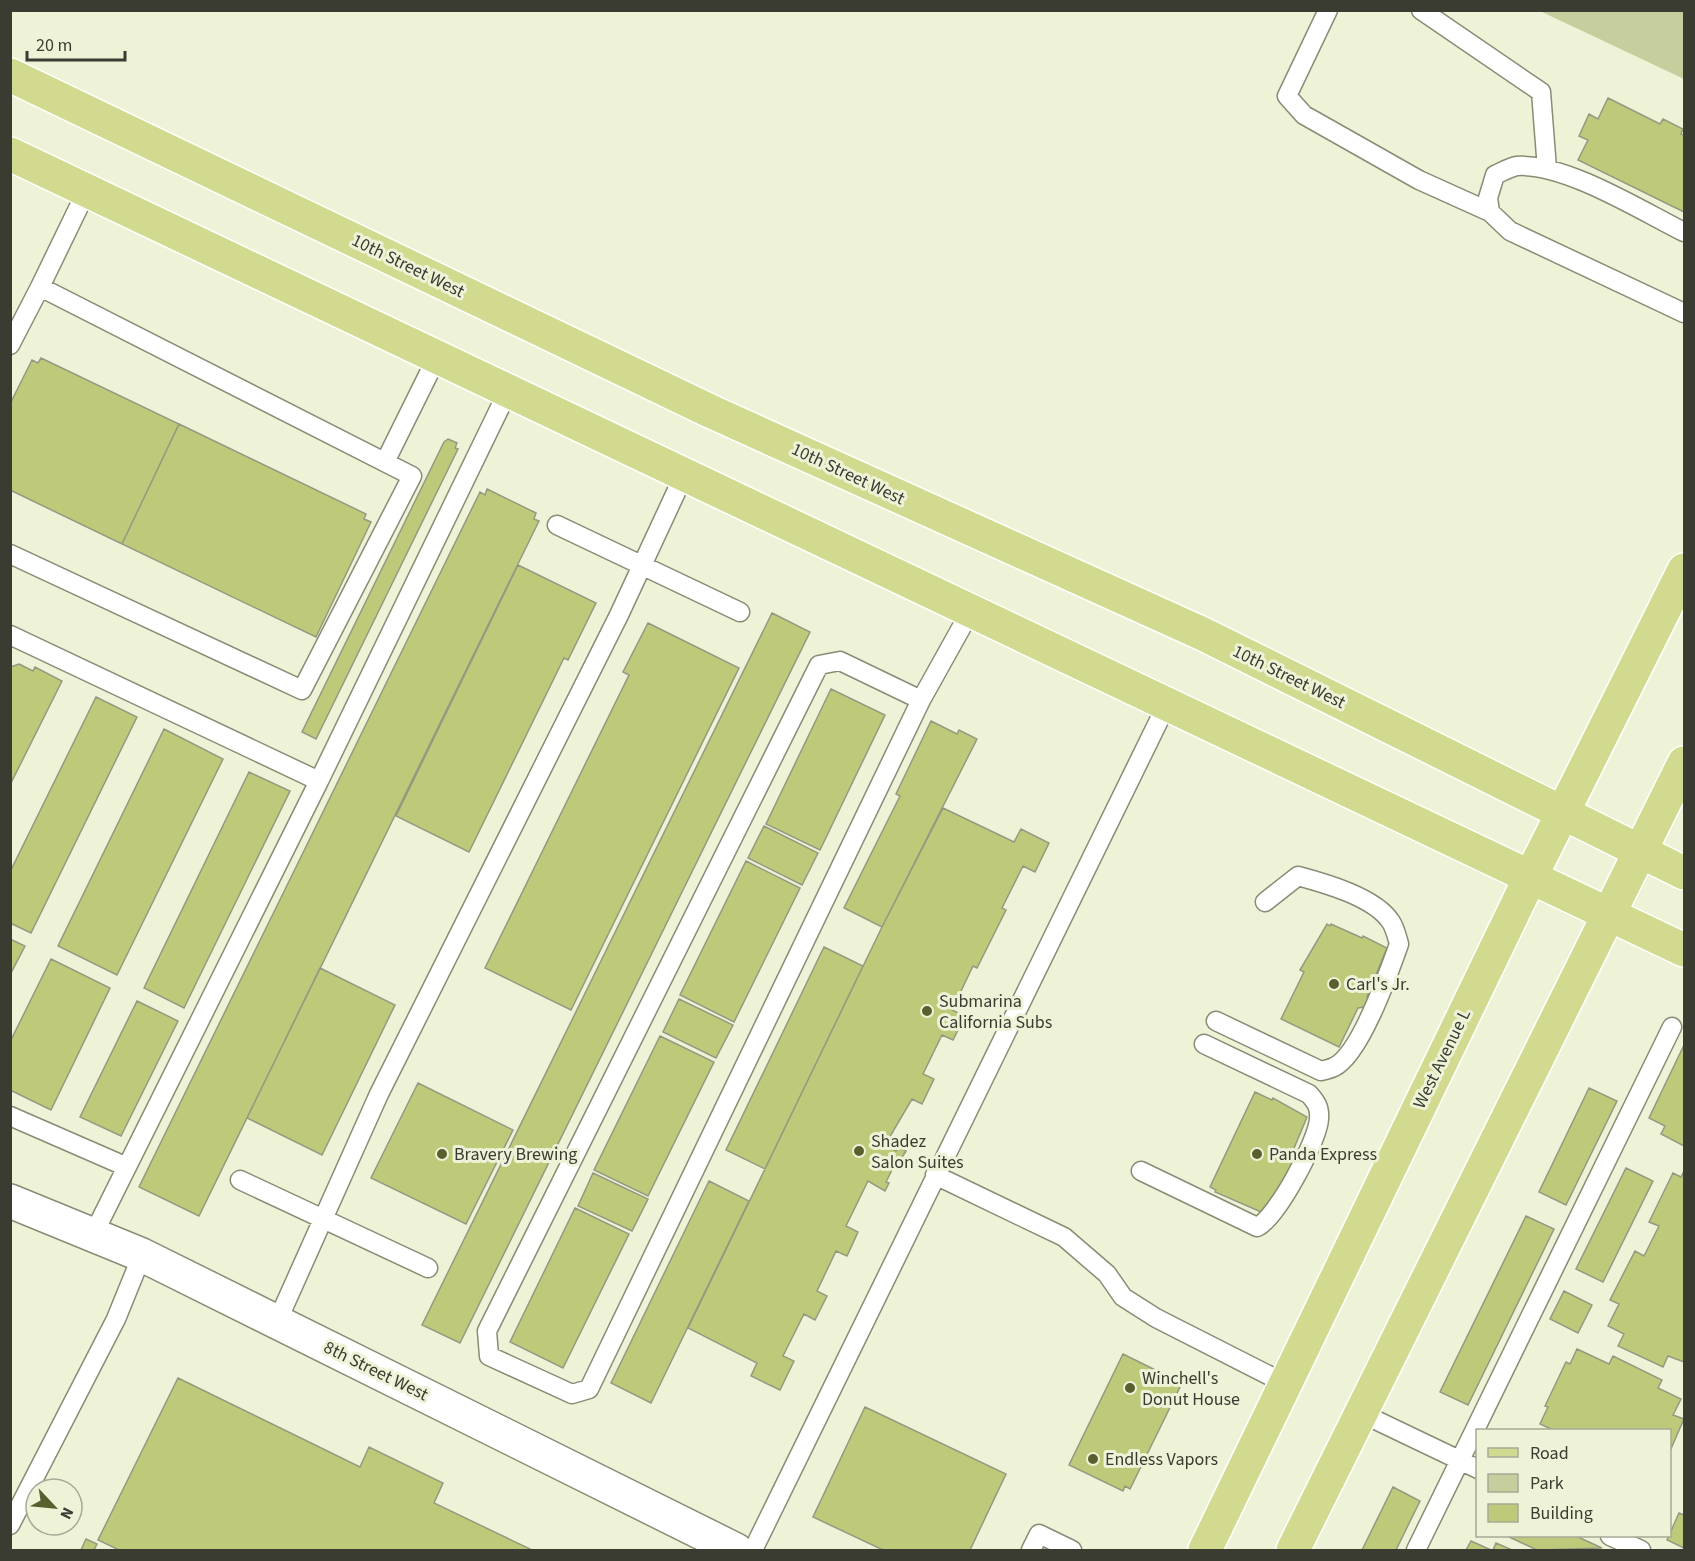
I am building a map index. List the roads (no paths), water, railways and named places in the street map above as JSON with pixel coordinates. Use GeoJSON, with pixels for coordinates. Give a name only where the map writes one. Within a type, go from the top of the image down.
{"type":"FeatureCollection","features":[{"type":"Feature","properties":{"kind":"main road","name":"10th Street West"},"geometry":{"type":"LineString","coordinates":[[10,75],[710,411],[1203,634],[1684,873]]}},
{"type":"Feature","properties":{"kind":"main road"},"geometry":{"type":"LineString","coordinates":[[10,153],[1166,706],[1684,950]]}},
{"type":"Feature","properties":{"kind":"main road","name":"West Avenue L"},"geometry":{"type":"LineString","coordinates":[[1205,1551],[1284,1383],[1530,878],[1684,570]]}},
{"type":"Feature","properties":{"kind":"main road"},"geometry":{"type":"LineString","coordinates":[[1293,1551],[1642,853],[1684,763]]}},
{"type":"Feature","properties":{"kind":"street","name":"8th Street West"},"geometry":{"type":"LineString","coordinates":[[10,1201],[142,1255],[736,1551]]}},
{"type":"Feature","properties":{"kind":"lane"},"geometry":{"type":"LineString","coordinates":[[1328,10],[1287,96],[1304,115],[1419,180],[1490,212],[1510,231],[1684,313]]}},
{"type":"Feature","properties":{"kind":"lane"},"geometry":{"type":"LineString","coordinates":[[1421,10],[1541,92],[1547,169]]}},
{"type":"Feature","properties":{"kind":"lane"},"geometry":{"type":"LineString","coordinates":[[1490,212],[1488,198],[1495,175],[1515,166],[1547,169],[1572,177],[1684,232]]}},
{"type":"Feature","properties":{"kind":"lane"},"geometry":{"type":"LineString","coordinates":[[10,345],[87,190]]}},
{"type":"Feature","properties":{"kind":"lane"},"geometry":{"type":"LineString","coordinates":[[10,554],[302,690],[412,476],[40,287]]}},
{"type":"Feature","properties":{"kind":"lane"},"geometry":{"type":"LineString","coordinates":[[385,462],[437,357]]}},
{"type":"Feature","properties":{"kind":"lane"},"geometry":{"type":"LineString","coordinates":[[93,1235],[319,781],[508,391]]}},
{"type":"Feature","properties":{"kind":"lane"},"geometry":{"type":"LineString","coordinates":[[277,1322],[379,1094],[643,566],[684,475]]}},
{"type":"Feature","properties":{"kind":"lane"},"geometry":{"type":"LineString","coordinates":[[557,525],[740,612]]}},
{"type":"Feature","properties":{"kind":"lane"},"geometry":{"type":"LineString","coordinates":[[921,700],[840,661],[819,665],[487,1331],[489,1356],[573,1394],[589,1389],[921,700],[970,612]]}},
{"type":"Feature","properties":{"kind":"lane"},"geometry":{"type":"LineString","coordinates":[[10,635],[319,781]]}},
{"type":"Feature","properties":{"kind":"lane"},"geometry":{"type":"LineString","coordinates":[[753,1551],[1166,706]]}},
{"type":"Feature","properties":{"kind":"lane"},"geometry":{"type":"LineString","coordinates":[[1216,1021],[1321,1071],[1335,1067],[1350,1052],[1376,1003],[1400,944],[1390,921],[1366,902],[1333,885],[1298,876],[1265,902]]}},
{"type":"Feature","properties":{"kind":"lane"},"geometry":{"type":"LineString","coordinates":[[1416,1551],[1672,1027]]}},
{"type":"Feature","properties":{"kind":"lane"},"geometry":{"type":"LineString","coordinates":[[1141,1171],[1257,1227],[1267,1223],[1285,1199],[1319,1121],[1319,1106],[1309,1094],[1204,1044]]}},
{"type":"Feature","properties":{"kind":"lane"},"geometry":{"type":"LineString","coordinates":[[10,1116],[127,1167]]}},
{"type":"Feature","properties":{"kind":"lane"},"geometry":{"type":"LineString","coordinates":[[935,1175],[1064,1237],[1107,1274],[1123,1297],[1226,1356],[1284,1383]]}},
{"type":"Feature","properties":{"kind":"lane"},"geometry":{"type":"LineString","coordinates":[[240,1180],[428,1268]]}},
{"type":"Feature","properties":{"kind":"lane"},"geometry":{"type":"LineString","coordinates":[[10,1525],[116,1319],[142,1255]]}},
{"type":"Feature","properties":{"kind":"lane"},"geometry":{"type":"LineString","coordinates":[[1361,1413],[1476,1468]]}},
{"type":"Feature","properties":{"kind":"lane"},"geometry":{"type":"LineString","coordinates":[[1031,1551],[1039,1534],[1072,1551]]}},
{"type":"Feature","properties":{"kind":"lane"},"geometry":{"type":"LineString","coordinates":[[1613,1537],[1641,1551]]}},
{"type":"Feature","properties":{"kind":"place","name":"Carl's Jr."},"geometry":{"type":"Point","coordinates":[1334,984]}},
{"type":"Feature","properties":{"kind":"place","name":"Submarina California Subs"},"geometry":{"type":"Point","coordinates":[927,1011]}},
{"type":"Feature","properties":{"kind":"place","name":"Shadez Salon Suites"},"geometry":{"type":"Point","coordinates":[859,1151]}},
{"type":"Feature","properties":{"kind":"place","name":"Bravery Brewing"},"geometry":{"type":"Point","coordinates":[442,1154]}},
{"type":"Feature","properties":{"kind":"place","name":"Panda Express"},"geometry":{"type":"Point","coordinates":[1257,1154]}},
{"type":"Feature","properties":{"kind":"place","name":"Winchell's Donut House"},"geometry":{"type":"Point","coordinates":[1130,1388]}},
{"type":"Feature","properties":{"kind":"place","name":"Endless Vapors"},"geometry":{"type":"Point","coordinates":[1093,1459]}}]}
